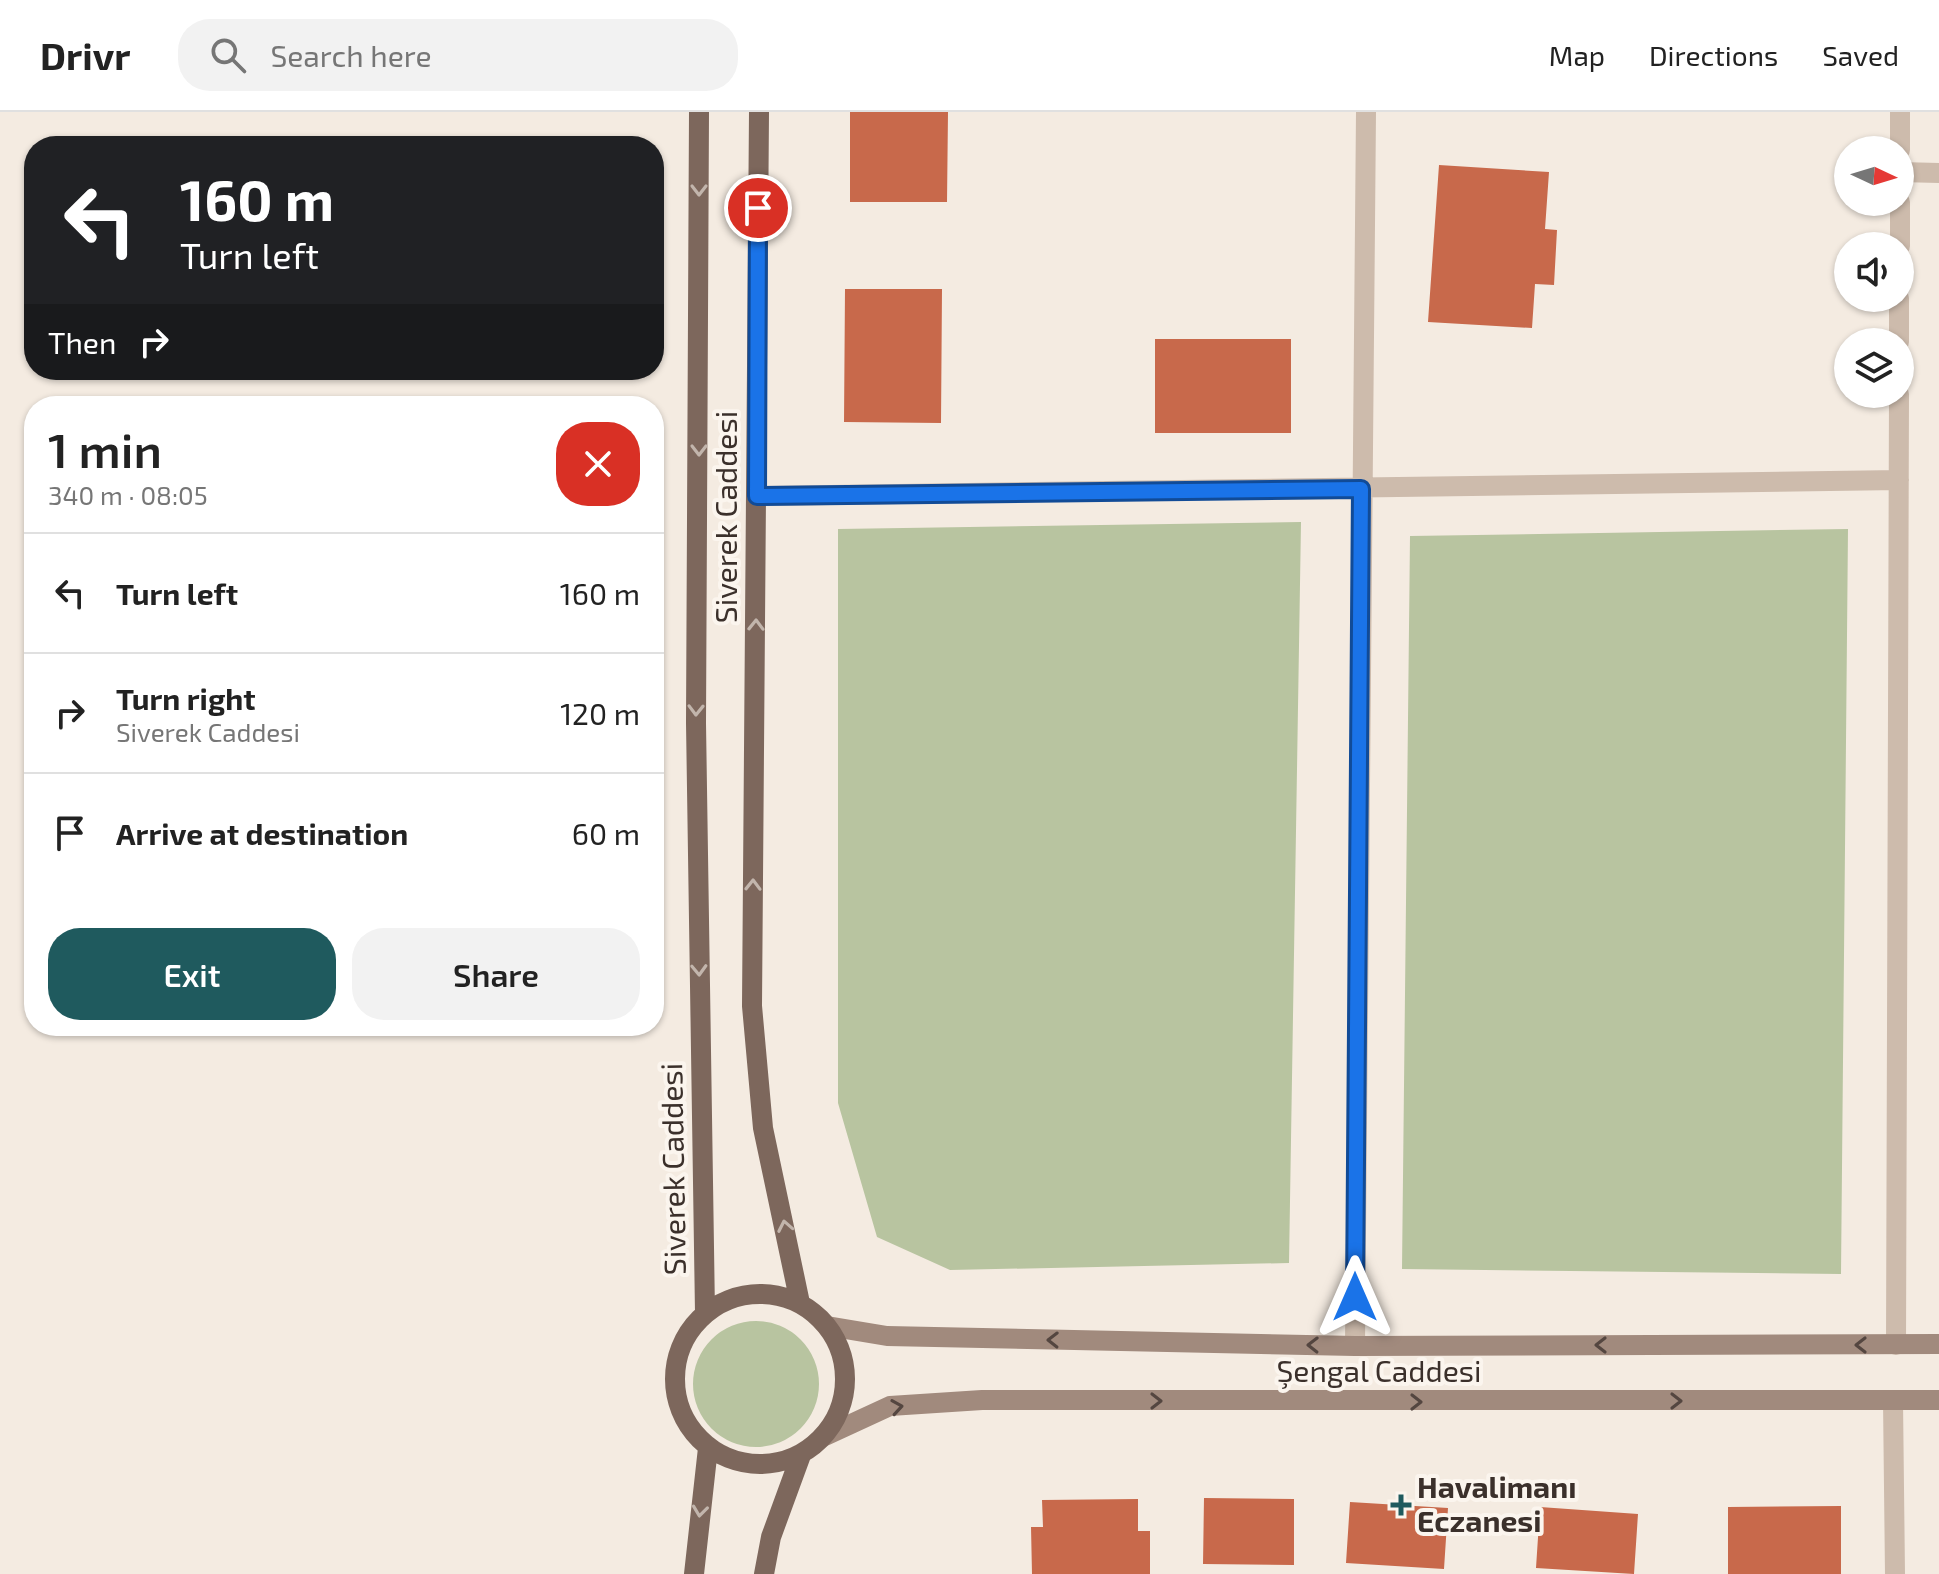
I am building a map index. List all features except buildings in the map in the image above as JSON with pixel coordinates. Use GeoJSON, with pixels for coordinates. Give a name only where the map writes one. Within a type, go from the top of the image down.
{"type":"FeatureCollection","features":[{"type":"Feature","properties":{"kind":"main road","name":"Siverek Caddesi"},"geometry":{"type":"LineString","coordinates":[[699,112],[696,723],[705,1313]]}},
{"type":"Feature","properties":{"kind":"main road","name":"Siverek Caddesi"},"geometry":{"type":"LineString","coordinates":[[759,112],[752,1006],[763,1128],[800,1303]]}},
{"type":"Feature","properties":{"kind":"main road"},"geometry":{"type":"LineString","coordinates":[[751,1294],[776,1294],[800,1303],[827,1326],[837,1340],[844,1364],[845,1389],[839,1414],[825,1436],[801,1455],[778,1463],[754,1465],[730,1460],[708,1448],[690,1429],[679,1407],[674,1381],[678,1356],[688,1332],[705,1313],[727,1300],[751,1294]]}},
{"type":"Feature","properties":{"kind":"main road"},"geometry":{"type":"LineString","coordinates":[[827,1326],[887,1336],[1355,1346],[1939,1344]]}},
{"type":"Feature","properties":{"kind":"main road","name":"Şengal Caddesi"},"geometry":{"type":"LineString","coordinates":[[825,1436],[890,1406],[982,1400],[1939,1400]]}},
{"type":"Feature","properties":{"kind":"main road"},"geometry":{"type":"LineString","coordinates":[[694,1574],[708,1448]]}},
{"type":"Feature","properties":{"kind":"main road"},"geometry":{"type":"LineString","coordinates":[[764,1574],[771,1537],[801,1455]]}},
{"type":"Feature","properties":{"kind":"street"},"geometry":{"type":"LineString","coordinates":[[1355,1346],[1366,112]]}},
{"type":"Feature","properties":{"kind":"street"},"geometry":{"type":"LineString","coordinates":[[1900,112],[1900,136]]}},
{"type":"Feature","properties":{"kind":"street"},"geometry":{"type":"LineString","coordinates":[[1914,172],[1939,173]]}},
{"type":"Feature","properties":{"kind":"street"},"geometry":{"type":"LineString","coordinates":[[1896,1345],[1899,408]]}},
{"type":"Feature","properties":{"kind":"street"},"geometry":{"type":"LineString","coordinates":[[757,496],[1899,480]]}},
{"type":"Feature","properties":{"kind":"street"},"geometry":{"type":"LineString","coordinates":[[1893,1400],[1895,1574]]}},
{"type":"Feature","properties":{"kind":"green space"},"geometry":{"type":"Polygon","coordinates":[[[1301,522],[1289,1263],[950,1270],[877,1237],[838,1103],[838,529],[1301,522]]]}},
{"type":"Feature","properties":{"kind":"green space"},"geometry":{"type":"Polygon","coordinates":[[[1848,529],[1841,1274],[1402,1269],[1410,536],[1848,529]]]}},
{"type":"Feature","properties":{"kind":"green space"},"geometry":{"type":"Polygon","coordinates":[[[756,1321],[780,1325],[801,1339],[815,1360],[819,1384],[815,1408],[801,1429],[780,1443],[756,1447],[732,1443],[711,1429],[697,1408],[693,1384],[697,1360],[711,1339],[732,1325],[756,1321]]]}},
{"type":"Feature","properties":{"kind":"place","name":"Havalimanı Eczanesi"},"geometry":{"type":"Point","coordinates":[1401,1505]}},
{"type":"Feature","properties":{"kind":"route"},"geometry":{"type":"LineString","coordinates":[[758,208],[757,496],[1361,489],[1355,1297]]}}]}
